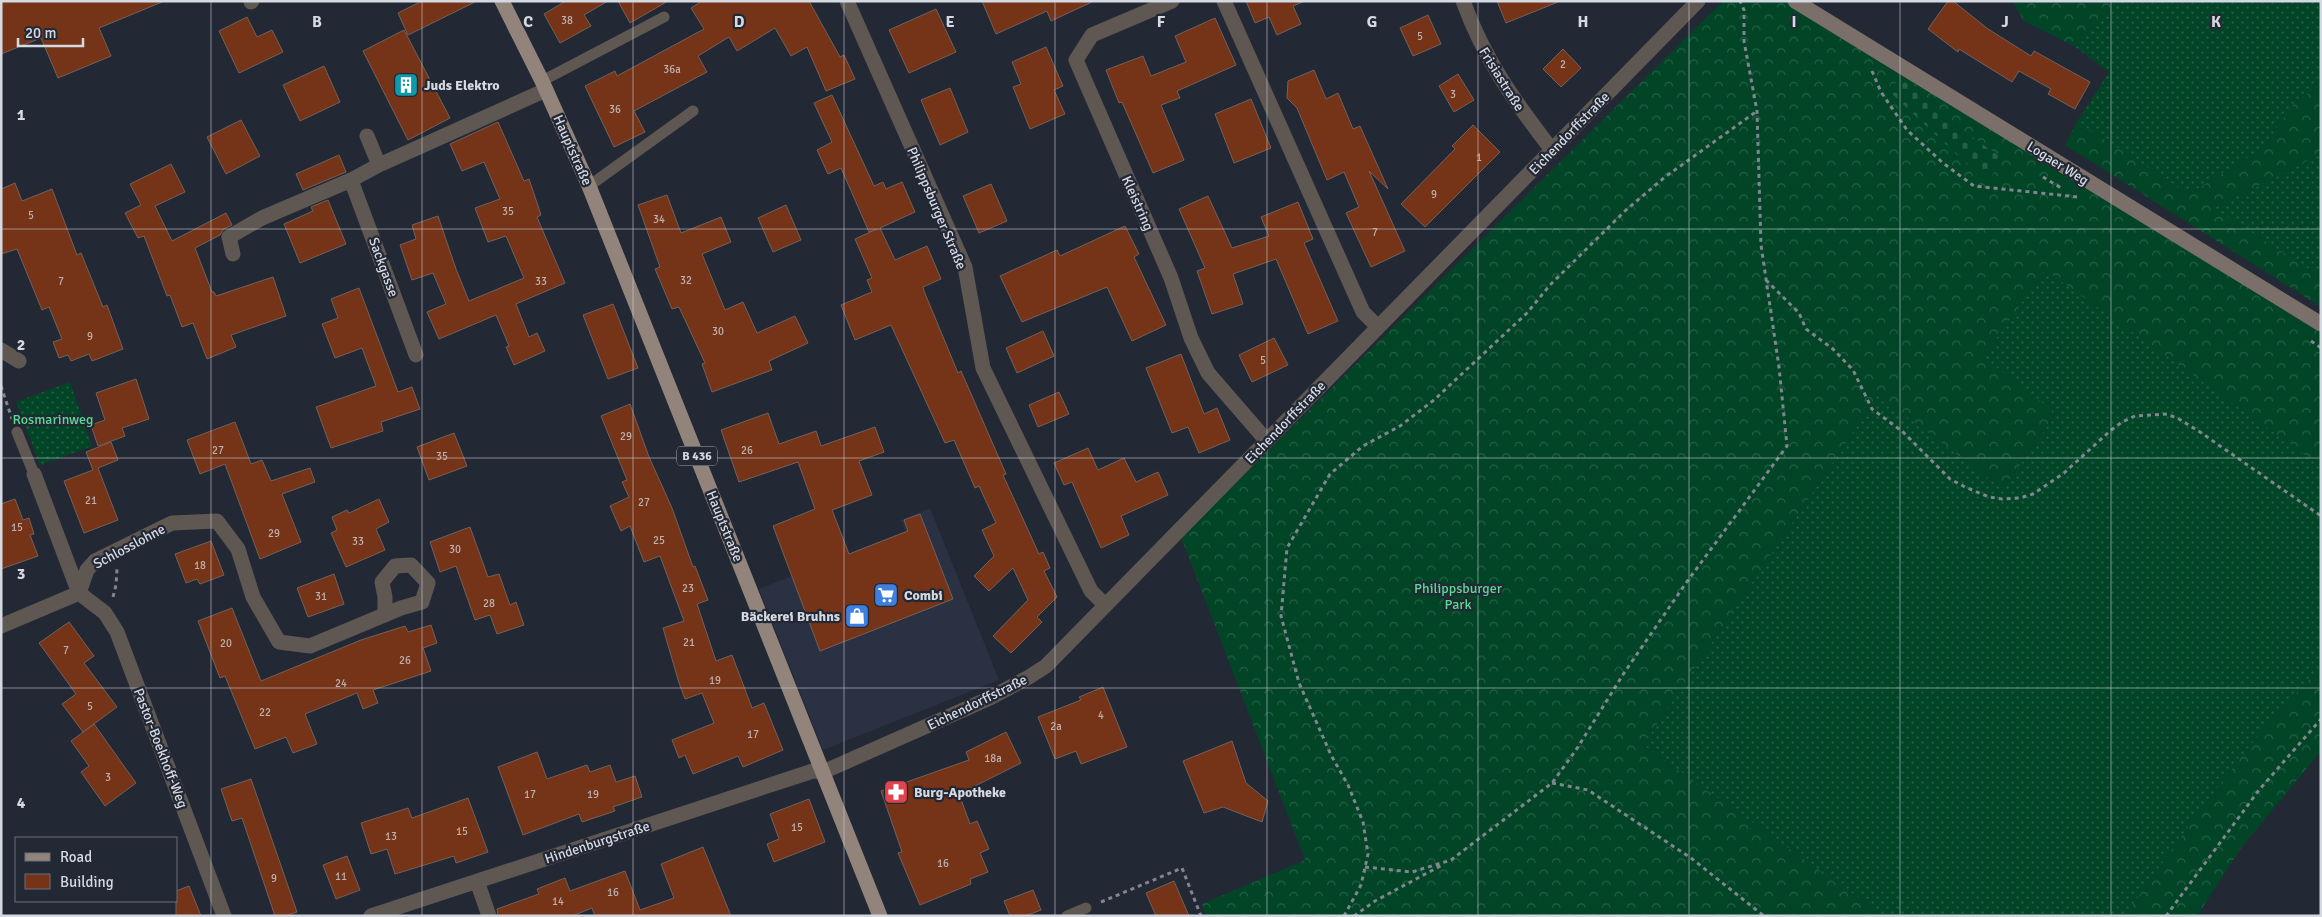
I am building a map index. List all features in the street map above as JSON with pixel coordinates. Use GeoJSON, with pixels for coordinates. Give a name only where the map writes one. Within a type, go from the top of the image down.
{"type":"FeatureCollection","features":[{"type":"Feature","properties":{"kind":"main road","name":"Hauptstraße"},"geometry":{"type":"LineString","coordinates":[[502,1],[544,86],[589,186],[880,916]]}},
{"type":"Feature","properties":{"kind":"street","name":"Philippsburger Straße"},"geometry":{"type":"LineString","coordinates":[[847,1],[965,267],[983,368],[1092,591],[1105,605]]}},
{"type":"Feature","properties":{"kind":"street","name":"Kleistring"},"geometry":{"type":"LineString","coordinates":[[1172,1],[1092,35],[1076,60],[1171,278],[1191,338],[1208,373],[1266,440]]}},
{"type":"Feature","properties":{"kind":"street"},"geometry":{"type":"LineString","coordinates":[[1224,1],[1363,312],[1378,327]]}},
{"type":"Feature","properties":{"kind":"street","name":"Frisiastraße"},"geometry":{"type":"LineString","coordinates":[[1463,1],[1486,55],[1514,102],[1552,150]]}},
{"type":"Feature","properties":{"kind":"street","name":"Eichendorffstraße"},"geometry":{"type":"LineString","coordinates":[[823,772],[990,698],[1046,666],[1698,1]]}},
{"type":"Feature","properties":{"kind":"street","name":"Logaer Weg"},"geometry":{"type":"LineString","coordinates":[[1795,1],[2321,324]]}},
{"type":"Feature","properties":{"kind":"street"},"geometry":{"type":"LineString","coordinates":[[233,254],[229,237],[262,218],[351,180],[544,86]]}},
{"type":"Feature","properties":{"kind":"street"},"geometry":{"type":"LineString","coordinates":[[367,136],[379,165]]}},
{"type":"Feature","properties":{"kind":"street","name":"Sackgasse"},"geometry":{"type":"LineString","coordinates":[[351,180],[416,355]]}},
{"type":"Feature","properties":{"kind":"street"},"geometry":{"type":"LineString","coordinates":[[1,350],[19,361]]}},
{"type":"Feature","properties":{"kind":"street"},"geometry":{"type":"LineString","coordinates":[[1,626],[79,592],[34,474]]}},
{"type":"Feature","properties":{"kind":"street","name":"Schlosslohne"},"geometry":{"type":"LineString","coordinates":[[79,592],[87,570],[95,561],[172,524],[217,522],[238,549],[253,597],[279,642],[310,646],[385,615]]}},
{"type":"Feature","properties":{"kind":"street","name":"Pastor-Boekhoff-Weg"},"geometry":{"type":"LineString","coordinates":[[79,592],[105,613],[117,632],[224,916]]}},
{"type":"Feature","properties":{"kind":"street","name":"Hindenburgstraße"},"geometry":{"type":"LineString","coordinates":[[371,916],[813,771],[823,772]]}},
{"type":"Feature","properties":{"kind":"street"},"geometry":{"type":"LineString","coordinates":[[477,881],[490,916]]}},
{"type":"Feature","properties":{"kind":"lane"},"geometry":{"type":"LineString","coordinates":[[544,86],[664,17]]}},
{"type":"Feature","properties":{"kind":"lane"},"geometry":{"type":"LineString","coordinates":[[589,186],[693,111]]}},
{"type":"Feature","properties":{"kind":"lane"},"geometry":{"type":"LineString","coordinates":[[17,432],[34,474]]}},
{"type":"Feature","properties":{"kind":"lane"},"geometry":{"type":"LineString","coordinates":[[1067,916],[1086,908]]}},
{"type":"Feature","properties":{"kind":"path"},"geometry":{"type":"LineString","coordinates":[[1354,916],[1375,901],[1451,860],[1552,783],[1576,750],[1624,673],[1686,583],[1787,446],[1779,367],[1760,245],[1757,111],[1747,59],[1744,10],[1740,1]]}},
{"type":"Feature","properties":{"kind":"path"},"geometry":{"type":"LineString","coordinates":[[1871,69],[1881,92],[1908,130],[1943,163],[1974,186],[2079,197]]}},
{"type":"Feature","properties":{"kind":"path"},"geometry":{"type":"LineString","coordinates":[[1344,916],[1361,885],[1368,854],[1363,822],[1299,683],[1281,616],[1287,548],[1330,474],[1363,446],[1400,426],[1434,400],[1527,313],[1550,285],[1626,210],[1665,177],[1757,111]]}},
{"type":"Feature","properties":{"kind":"path"},"geometry":{"type":"LineString","coordinates":[[1765,280],[1799,313],[1806,330],[1834,349],[1853,370],[1872,409],[1903,432],[1950,479],[1981,494],[2002,499],[2020,498],[2033,494],[2064,473],[2122,422],[2135,416],[2167,414],[2200,432],[2321,516]]}},
{"type":"Feature","properties":{"kind":"path"},"geometry":{"type":"LineString","coordinates":[[1,386],[17,432]]}},
{"type":"Feature","properties":{"kind":"path"},"geometry":{"type":"LineString","coordinates":[[105,613],[116,586],[118,566],[113,552]]}},
{"type":"Feature","properties":{"kind":"path"},"geometry":{"type":"LineString","coordinates":[[2166,916],[2259,790],[2321,719]]}},
{"type":"Feature","properties":{"kind":"path"},"geometry":{"type":"LineString","coordinates":[[1552,783],[1588,790],[1691,858],[1764,916]]}},
{"type":"Feature","properties":{"kind":"path"},"geometry":{"type":"LineString","coordinates":[[1365,867],[1412,872],[1451,860]]}},
{"type":"Feature","properties":{"kind":"path"},"geometry":{"type":"LineString","coordinates":[[1086,908],[1182,868],[1201,916]]}},
{"type":"Feature","properties":{"kind":"shaded area"},"geometry":{"type":"Polygon","coordinates":[[[930,508],[999,680],[823,750],[759,589],[905,531],[901,520],[930,508]]]}},
{"type":"Feature","properties":{"kind":"green space","name":"Philippsburger Park"},"geometry":{"type":"Polygon","coordinates":[[[1723,1],[1788,1],[2321,333],[2321,466],[2045,270],[1983,357],[2056,413],[2003,489],[1878,395],[1643,745],[1884,916],[1206,916],[1202,904],[1305,860],[1181,537],[1723,1]],[[1901,75],[1890,92],[1988,183],[2002,158],[1955,125],[1901,75]]]}},
{"type":"Feature","properties":{"kind":"green space"},"geometry":{"type":"Polygon","coordinates":[[[2012,1],[2114,1],[2107,12],[2074,46],[2024,21],[2012,1]]]}},
{"type":"Feature","properties":{"kind":"green space"},"geometry":{"type":"Polygon","coordinates":[[[2114,1],[2321,1],[2321,85],[2295,102],[2263,148],[2189,194],[2077,122],[2109,72],[2074,46],[2107,12],[2114,1]]]}},
{"type":"Feature","properties":{"kind":"green space"},"geometry":{"type":"Polygon","coordinates":[[[1901,75],[1955,125],[2002,158],[1988,184],[1890,92],[1901,75]]]}},
{"type":"Feature","properties":{"kind":"green space"},"geometry":{"type":"Polygon","coordinates":[[[2321,85],[2321,151],[2309,160],[2214,208],[2321,277],[2321,307],[2065,145],[2077,122],[2189,194],[2263,148],[2295,102],[2321,85]]]}},
{"type":"Feature","properties":{"kind":"green space"},"geometry":{"type":"Polygon","coordinates":[[[2321,151],[2321,277],[2213,208],[2309,160],[2321,151]]]}},
{"type":"Feature","properties":{"kind":"green space"},"geometry":{"type":"Polygon","coordinates":[[[2045,269],[2321,466],[2321,667],[2267,725],[2242,756],[2194,819],[2125,916],[1884,916],[1643,745],[1878,395],[2003,489],[2056,414],[1983,357],[2045,269]]]}},
{"type":"Feature","properties":{"kind":"green space","name":"Rosmarinweg"},"geometry":{"type":"Polygon","coordinates":[[[70,382],[92,446],[40,465],[16,402],[70,382]]]}},
{"type":"Feature","properties":{"kind":"green space"},"geometry":{"type":"Polygon","coordinates":[[[2321,667],[2321,751],[2241,848],[2197,916],[2125,916],[2194,819],[2242,756],[2267,725],[2321,667]]]}},
{"type":"Feature","properties":{"kind":"building"},"geometry":{"type":"Polygon","coordinates":[[[1,1],[162,2],[99,28],[111,56],[58,78],[41,38],[1,54],[1,1]]]}},
{"type":"Feature","properties":{"kind":"building"},"geometry":{"type":"Polygon","coordinates":[[[422,1],[477,1],[408,35],[398,13],[422,1]]]}},
{"type":"Feature","properties":{"kind":"building"},"geometry":{"type":"Polygon","coordinates":[[[566,1],[608,1],[584,15],[591,26],[560,43],[544,14],[566,1]]]}},
{"type":"Feature","properties":{"kind":"building"},"geometry":{"type":"Polygon","coordinates":[[[618,1],[668,1],[630,23],[618,1]]]}},
{"type":"Feature","properties":{"kind":"building"},"geometry":{"type":"Polygon","coordinates":[[[702,1],[809,1],[840,57],[844,55],[855,79],[826,91],[807,47],[791,56],[775,28],[737,51],[729,37],[698,56],[707,72],[634,111],[645,132],[614,147],[585,86],[615,71],[617,76],[704,29],[691,8],[702,1]]]}},
{"type":"Feature","properties":{"kind":"building"},"geometry":{"type":"Polygon","coordinates":[[[982,1],[1094,1],[1051,21],[1047,11],[996,34],[982,1]]]}},
{"type":"Feature","properties":{"kind":"building"},"geometry":{"type":"Polygon","coordinates":[[[1246,1],[1305,1],[1293,6],[1301,24],[1277,35],[1269,17],[1255,23],[1246,1]]]}},
{"type":"Feature","properties":{"kind":"building"},"geometry":{"type":"Polygon","coordinates":[[[1497,1],[1558,1],[1558,2],[1506,23],[1497,1]]]}},
{"type":"Feature","properties":{"kind":"building"},"geometry":{"type":"Polygon","coordinates":[[[1948,1],[1953,1],[1988,29],[2031,56],[2034,51],[2090,82],[2075,109],[2048,94],[2051,89],[2019,71],[2012,82],[1959,49],[1958,52],[1928,29],[1948,1]]]}},
{"type":"Feature","properties":{"kind":"building"},"geometry":{"type":"Polygon","coordinates":[[[936,9],[956,52],[909,73],[889,30],[936,9]]]}},
{"type":"Feature","properties":{"kind":"building"},"geometry":{"type":"Polygon","coordinates":[[[1428,15],[1441,44],[1413,56],[1400,28],[1428,15]]]}},
{"type":"Feature","properties":{"kind":"building"},"geometry":{"type":"Polygon","coordinates":[[[247,17],[257,37],[272,30],[283,52],[239,73],[219,31],[247,17]]]}},
{"type":"Feature","properties":{"kind":"building"},"geometry":{"type":"Polygon","coordinates":[[[1215,18],[1236,65],[1177,91],[1180,98],[1161,105],[1184,160],[1153,173],[1122,102],[1119,103],[1106,70],[1143,56],[1151,76],[1186,62],[1175,36],[1215,18]]]}},
{"type":"Feature","properties":{"kind":"building","name":"Juds Elektro"},"geometry":{"type":"Polygon","coordinates":[[[404,30],[450,118],[408,140],[363,51],[404,30]]]}},
{"type":"Feature","properties":{"kind":"building"},"geometry":{"type":"Polygon","coordinates":[[[1046,47],[1063,86],[1054,90],[1065,114],[1030,129],[1013,87],[1021,84],[1012,62],[1046,47]]]}},
{"type":"Feature","properties":{"kind":"building"},"geometry":{"type":"Polygon","coordinates":[[[1563,49],[1581,68],[1561,87],[1543,69],[1563,49]]]}},
{"type":"Feature","properties":{"kind":"building"},"geometry":{"type":"Polygon","coordinates":[[[324,66],[340,102],[300,121],[283,85],[324,66]]]}},
{"type":"Feature","properties":{"kind":"building"},"geometry":{"type":"Polygon","coordinates":[[[1314,70],[1326,99],[1338,93],[1353,129],[1360,126],[1388,189],[1369,171],[1405,251],[1371,267],[1346,213],[1359,207],[1344,172],[1327,180],[1297,108],[1287,98],[1288,81],[1314,70]]]}},
{"type":"Feature","properties":{"kind":"building"},"geometry":{"type":"Polygon","coordinates":[[[1458,74],[1474,100],[1454,112],[1439,86],[1458,74]]]}},
{"type":"Feature","properties":{"kind":"building"},"geometry":{"type":"Polygon","coordinates":[[[950,88],[968,132],[940,145],[921,100],[950,88]]]}},
{"type":"Feature","properties":{"kind":"building"},"geometry":{"type":"Polygon","coordinates":[[[832,95],[874,186],[883,182],[886,189],[902,182],[915,212],[880,228],[895,260],[927,246],[941,279],[923,287],[924,291],[958,373],[961,371],[1006,474],[1003,475],[1039,554],[1043,552],[1050,568],[1044,571],[1057,597],[1037,617],[1042,622],[1011,653],[993,636],[1028,600],[1013,568],[989,591],[974,576],[994,556],[982,530],[996,523],[979,486],[975,488],[954,440],[945,443],[891,325],[855,340],[841,305],[872,292],[867,280],[872,278],[855,239],[877,229],[869,232],[841,168],[828,174],[817,150],[832,142],[814,103],[832,95]]]}},
{"type":"Feature","properties":{"kind":"building"},"geometry":{"type":"Polygon","coordinates":[[[1251,99],[1271,148],[1234,163],[1215,114],[1251,99]]]}},
{"type":"Feature","properties":{"kind":"building"},"geometry":{"type":"Polygon","coordinates":[[[241,120],[260,156],[226,174],[207,137],[241,120]]]}},
{"type":"Feature","properties":{"kind":"building"},"geometry":{"type":"Polygon","coordinates":[[[498,122],[524,181],[529,179],[541,215],[537,217],[565,283],[516,304],[529,337],[537,333],[545,351],[514,365],[506,347],[509,346],[496,315],[439,339],[427,312],[446,304],[433,273],[412,280],[400,245],[416,239],[412,225],[438,216],[469,301],[524,278],[506,236],[488,242],[475,208],[500,199],[484,162],[462,171],[450,144],[498,122]]]}},
{"type":"Feature","properties":{"kind":"building"},"geometry":{"type":"Polygon","coordinates":[[[1473,125],[1500,152],[1425,227],[1401,204],[1455,149],[1452,146],[1473,125]]]}},
{"type":"Feature","properties":{"kind":"building"},"geometry":{"type":"Polygon","coordinates":[[[339,155],[346,172],[303,190],[296,174],[339,155]]]}},
{"type":"Feature","properties":{"kind":"building"},"geometry":{"type":"Polygon","coordinates":[[[171,164],[185,192],[155,206],[172,241],[226,213],[232,225],[224,229],[220,235],[195,248],[212,292],[216,296],[273,277],[286,316],[231,335],[236,347],[207,359],[193,323],[182,327],[170,295],[167,296],[144,236],[138,238],[125,213],[141,205],[130,184],[171,164]]]}},
{"type":"Feature","properties":{"kind":"building"},"geometry":{"type":"Polygon","coordinates":[[[15,183],[22,201],[52,189],[77,255],[81,253],[103,307],[107,305],[123,349],[92,361],[89,354],[71,361],[68,355],[59,358],[53,342],[62,339],[49,307],[42,310],[17,249],[1,254],[1,189],[15,183]]]}},
{"type":"Feature","properties":{"kind":"building"},"geometry":{"type":"Polygon","coordinates":[[[991,184],[1007,221],[979,233],[963,196],[991,184]]]}},
{"type":"Feature","properties":{"kind":"building"},"geometry":{"type":"Polygon","coordinates":[[[667,195],[681,233],[721,217],[731,242],[702,254],[725,310],[743,302],[757,333],[795,316],[808,343],[769,361],[772,370],[712,392],[702,364],[705,363],[679,307],[672,309],[655,269],[660,267],[638,205],[667,195]]]}},
{"type":"Feature","properties":{"kind":"building"},"geometry":{"type":"Polygon","coordinates":[[[1208,196],[1232,248],[1269,236],[1261,217],[1298,202],[1313,239],[1304,243],[1338,321],[1308,334],[1276,259],[1233,274],[1243,304],[1212,314],[1197,271],[1205,268],[1179,209],[1208,196]]]}},
{"type":"Feature","properties":{"kind":"building"},"geometry":{"type":"Polygon","coordinates":[[[328,200],[346,244],[300,263],[284,224],[313,211],[311,207],[328,200]]]}},
{"type":"Feature","properties":{"kind":"building"},"geometry":{"type":"Polygon","coordinates":[[[786,205],[801,240],[773,252],[758,218],[786,205]]]}},
{"type":"Feature","properties":{"kind":"building"},"geometry":{"type":"Polygon","coordinates":[[[1125,226],[1139,254],[1134,257],[1166,325],[1132,341],[1107,287],[1022,322],[1000,276],[1057,250],[1060,256],[1125,226]]]}},
{"type":"Feature","properties":{"kind":"building"},"geometry":{"type":"Polygon","coordinates":[[[359,288],[398,392],[412,387],[420,409],[381,422],[383,431],[331,448],[316,407],[376,386],[362,348],[335,358],[322,324],[338,318],[331,299],[359,288]]]}},
{"type":"Feature","properties":{"kind":"building"},"geometry":{"type":"Polygon","coordinates":[[[613,304],[638,368],[608,379],[583,315],[613,304]]]}},
{"type":"Feature","properties":{"kind":"building"},"geometry":{"type":"Polygon","coordinates":[[[1043,331],[1054,356],[1017,373],[1006,348],[1043,331]]]}},
{"type":"Feature","properties":{"kind":"building"},"geometry":{"type":"Polygon","coordinates":[[[1274,338],[1288,365],[1252,382],[1239,355],[1274,338]]]}},
{"type":"Feature","properties":{"kind":"building"},"geometry":{"type":"Polygon","coordinates":[[[1181,354],[1204,414],[1217,408],[1230,440],[1199,453],[1188,427],[1172,433],[1146,368],[1181,354]]]}},
{"type":"Feature","properties":{"kind":"building"},"geometry":{"type":"Polygon","coordinates":[[[136,379],[149,419],[122,428],[125,436],[98,446],[91,425],[105,420],[96,393],[136,379]]]}},
{"type":"Feature","properties":{"kind":"building"},"geometry":{"type":"Polygon","coordinates":[[[1059,392],[1069,414],[1038,427],[1029,405],[1059,392]]]}},
{"type":"Feature","properties":{"kind":"building"},"geometry":{"type":"Polygon","coordinates":[[[630,404],[649,457],[672,508],[693,567],[695,566],[708,600],[697,604],[716,661],[732,655],[752,708],[764,703],[783,750],[743,767],[738,756],[693,774],[685,755],[679,758],[672,740],[714,723],[702,693],[685,699],[679,683],[663,628],[684,621],[660,556],[644,562],[630,526],[621,531],[610,506],[629,497],[622,482],[627,480],[601,416],[630,404]]]}},
{"type":"Feature","properties":{"kind":"building"},"geometry":{"type":"Polygon","coordinates":[[[768,413],[779,444],[816,431],[821,446],[875,427],[884,452],[859,461],[872,495],[832,510],[849,554],[908,531],[904,520],[920,514],[953,599],[820,651],[773,526],[815,509],[798,462],[739,482],[721,430],[768,413]]]}},
{"type":"Feature","properties":{"kind":"building"},"geometry":{"type":"Polygon","coordinates":[[[235,422],[251,464],[262,460],[271,481],[310,468],[315,482],[282,494],[301,542],[260,559],[225,464],[200,474],[187,440],[235,422]]]}},
{"type":"Feature","properties":{"kind":"building"},"geometry":{"type":"Polygon","coordinates":[[[454,433],[467,466],[429,480],[417,447],[454,433]]]}},
{"type":"Feature","properties":{"kind":"building"},"geometry":{"type":"Polygon","coordinates":[[[111,442],[118,460],[98,468],[118,520],[84,533],[64,481],[93,470],[86,452],[111,442]]]}},
{"type":"Feature","properties":{"kind":"building"},"geometry":{"type":"Polygon","coordinates":[[[1088,448],[1098,470],[1124,458],[1136,482],[1158,472],[1168,495],[1121,516],[1129,535],[1101,548],[1072,482],[1064,485],[1054,463],[1088,448]]]}},
{"type":"Feature","properties":{"kind":"building"},"geometry":{"type":"Polygon","coordinates":[[[15,499],[23,520],[29,518],[34,534],[30,535],[38,556],[1,569],[1,504],[15,499]]]}},
{"type":"Feature","properties":{"kind":"building"},"geometry":{"type":"Polygon","coordinates":[[[379,499],[389,522],[376,529],[385,550],[346,567],[331,533],[337,530],[332,517],[347,510],[349,513],[379,499]]]}},
{"type":"Feature","properties":{"kind":"building"},"geometry":{"type":"Polygon","coordinates":[[[470,527],[488,577],[499,574],[510,605],[516,602],[524,625],[497,634],[490,615],[475,620],[456,566],[440,572],[430,542],[470,527]]]}},
{"type":"Feature","properties":{"kind":"building"},"geometry":{"type":"Polygon","coordinates":[[[211,541],[224,575],[200,584],[197,579],[186,583],[175,554],[211,541]]]}},
{"type":"Feature","properties":{"kind":"building"},"geometry":{"type":"Polygon","coordinates":[[[334,574],[344,604],[308,617],[297,588],[334,574]]]}},
{"type":"Feature","properties":{"kind":"building"},"geometry":{"type":"Polygon","coordinates":[[[232,608],[261,681],[361,640],[405,626],[408,632],[431,625],[437,643],[423,648],[431,671],[373,690],[378,703],[363,709],[357,693],[305,714],[317,744],[293,753],[286,737],[255,749],[225,676],[220,678],[198,621],[232,608]]]}},
{"type":"Feature","properties":{"kind":"building"},"geometry":{"type":"Polygon","coordinates":[[[69,622],[94,656],[84,663],[117,707],[83,732],[62,704],[76,694],[39,643],[69,622]]]}},
{"type":"Feature","properties":{"kind":"building"},"geometry":{"type":"Polygon","coordinates":[[[1103,687],[1127,747],[1081,764],[1076,751],[1055,759],[1038,717],[1081,700],[1079,697],[1103,687]]]}},
{"type":"Feature","properties":{"kind":"building"},"geometry":{"type":"Polygon","coordinates":[[[94,724],[136,783],[105,806],[81,772],[89,766],[71,741],[94,724]]]}},
{"type":"Feature","properties":{"kind":"building"},"geometry":{"type":"Polygon","coordinates":[[[1006,732],[1021,763],[959,794],[970,824],[977,821],[989,849],[980,853],[988,872],[970,879],[971,884],[920,905],[898,853],[902,852],[881,791],[969,760],[966,752],[1006,732]]]}},
{"type":"Feature","properties":{"kind":"building"},"geometry":{"type":"Polygon","coordinates":[[[1232,741],[1246,783],[1268,801],[1262,822],[1223,807],[1204,813],[1183,761],[1232,741]]]}},
{"type":"Feature","properties":{"kind":"building"},"geometry":{"type":"Polygon","coordinates":[[[537,752],[547,779],[587,765],[590,772],[610,765],[616,782],[635,776],[642,797],[613,807],[615,811],[582,822],[579,814],[523,835],[498,767],[537,752]]]}},
{"type":"Feature","properties":{"kind":"building"},"geometry":{"type":"Polygon","coordinates":[[[251,779],[297,912],[285,916],[275,916],[242,818],[232,821],[221,789],[251,779]]]}},
{"type":"Feature","properties":{"kind":"building"},"geometry":{"type":"Polygon","coordinates":[[[468,798],[488,852],[456,863],[454,856],[395,874],[387,849],[371,854],[361,823],[408,808],[412,818],[468,798]]]}},
{"type":"Feature","properties":{"kind":"building"},"geometry":{"type":"Polygon","coordinates":[[[809,799],[825,842],[774,862],[767,844],[779,839],[770,814],[809,799]]]}},
{"type":"Feature","properties":{"kind":"building"},"geometry":{"type":"Polygon","coordinates":[[[703,847],[731,916],[595,916],[592,908],[572,916],[498,916],[497,909],[539,894],[537,889],[565,878],[570,891],[625,871],[640,910],[674,898],[661,864],[703,847]]]}},
{"type":"Feature","properties":{"kind":"building"},"geometry":{"type":"Polygon","coordinates":[[[347,856],[360,890],[336,899],[323,865],[347,856]]]}},
{"type":"Feature","properties":{"kind":"building"},"geometry":{"type":"Polygon","coordinates":[[[1174,881],[1189,916],[1156,916],[1146,893],[1174,881]]]}},
{"type":"Feature","properties":{"kind":"building"},"geometry":{"type":"Polygon","coordinates":[[[189,886],[201,916],[176,916],[178,890],[189,886]]]}},
{"type":"Feature","properties":{"kind":"building"},"geometry":{"type":"Polygon","coordinates":[[[1033,890],[1041,910],[1025,916],[1010,916],[1004,901],[1033,890]]]}},
{"type":"Feature","properties":{"kind":"place","name":"Juds Elektro"},"geometry":{"type":"Point","coordinates":[406,85]}},
{"type":"Feature","properties":{"kind":"place","name":"Combi"},"geometry":{"type":"Point","coordinates":[886,595]}},
{"type":"Feature","properties":{"kind":"place","name":"Bäckerei Bruhns"},"geometry":{"type":"Point","coordinates":[857,616]}},
{"type":"Feature","properties":{"kind":"place","name":"Burg-Apotheke"},"geometry":{"type":"Point","coordinates":[896,792]}}]}
